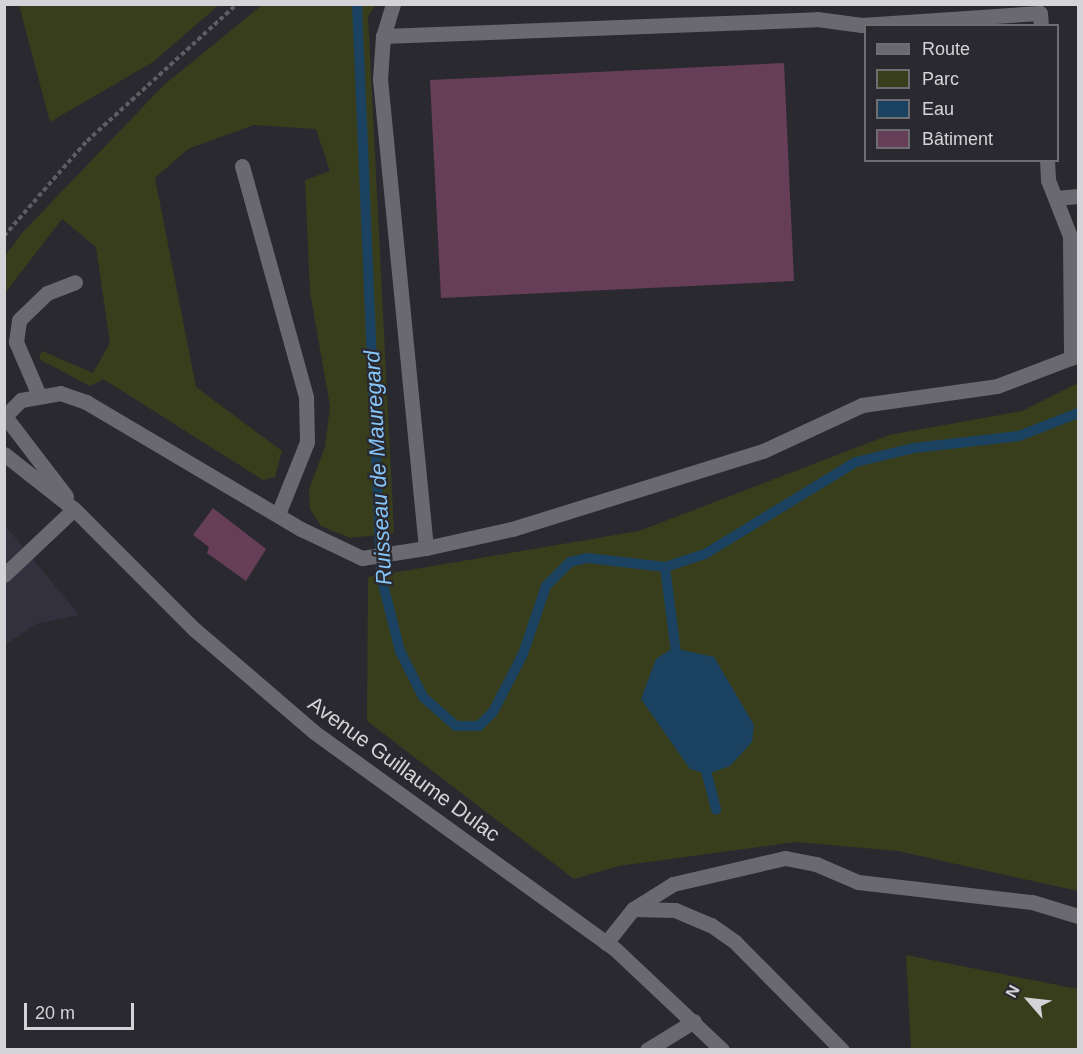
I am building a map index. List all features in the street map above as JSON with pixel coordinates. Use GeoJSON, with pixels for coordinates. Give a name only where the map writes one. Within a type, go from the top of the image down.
{"type":"FeatureCollection","features":[{"type":"Feature","properties":{"kind":"main road"},"geometry":{"type":"LineString","coordinates":[[393,4],[383,36],[380,79],[426,548]]}},
{"type":"Feature","properties":{"kind":"main road"},"geometry":{"type":"LineString","coordinates":[[878,24],[1040,14]]}},
{"type":"Feature","properties":{"kind":"main road"},"geometry":{"type":"LineString","coordinates":[[383,36],[817,19],[864,25]]}},
{"type":"Feature","properties":{"kind":"main road"},"geometry":{"type":"LineString","coordinates":[[5,416],[38,393],[86,402],[278,514],[362,558],[398,556],[512,529],[763,451],[862,405],[997,387],[1075,356],[1070,236],[1056,198],[1047,162]]}},
{"type":"Feature","properties":{"kind":"main road"},"geometry":{"type":"LineString","coordinates":[[242,166],[306,397],[305,451],[278,514]]}},
{"type":"Feature","properties":{"kind":"main road"},"geometry":{"type":"LineString","coordinates":[[1056,198],[1078,196]]}},
{"type":"Feature","properties":{"kind":"main road"},"geometry":{"type":"LineString","coordinates":[[38,393],[16,342],[19,320],[47,292],[75,282]]}},
{"type":"Feature","properties":{"kind":"main road","name":"Avenue Guillaume Dulac"},"geometry":{"type":"LineString","coordinates":[[5,416],[26,438],[74,509]]}},
{"type":"Feature","properties":{"kind":"main road"},"geometry":{"type":"LineString","coordinates":[[5,456],[26,438]]}},
{"type":"Feature","properties":{"kind":"main road","name":"Avenue Guillaume Dulac"},"geometry":{"type":"LineString","coordinates":[[5,456],[74,509],[194,629],[314,732],[606,944],[694,1021],[722,1050]]}},
{"type":"Feature","properties":{"kind":"main road"},"geometry":{"type":"LineString","coordinates":[[4,575],[74,509]]}},
{"type":"Feature","properties":{"kind":"main road"},"geometry":{"type":"LineString","coordinates":[[606,944],[633,909],[673,884],[785,858],[816,864],[858,882],[1032,902],[1078,916]]}},
{"type":"Feature","properties":{"kind":"main road"},"geometry":{"type":"LineString","coordinates":[[633,909],[675,910],[711,925],[735,942],[842,1050]]}},
{"type":"Feature","properties":{"kind":"main road"},"geometry":{"type":"LineString","coordinates":[[647,1050],[694,1021]]}},
{"type":"Feature","properties":{"kind":"path"},"geometry":{"type":"LineString","coordinates":[[4,236],[87,141],[237,4]]}},
{"type":"Feature","properties":{"kind":"shaded area"},"geometry":{"type":"Polygon","coordinates":[[[4,524],[79,615],[36,624],[5,645],[4,524]]]}},
{"type":"Feature","properties":{"kind":"green space"},"geometry":{"type":"Polygon","coordinates":[[[19,4],[219,5],[153,62],[50,122],[19,4]]]}},
{"type":"Feature","properties":{"kind":"green space"},"geometry":{"type":"Polygon","coordinates":[[[262,5],[376,5],[368,16],[394,533],[350,538],[321,526],[310,509],[309,489],[325,447],[330,406],[310,292],[305,180],[330,171],[316,129],[254,125],[188,149],[155,178],[196,387],[282,451],[275,477],[263,480],[103,379],[90,386],[39,359],[42,351],[93,373],[110,343],[96,247],[62,219],[5,293],[5,256],[22,233],[164,85],[262,5]]]}},
{"type":"Feature","properties":{"kind":"green space"},"geometry":{"type":"Polygon","coordinates":[[[1078,383],[1078,891],[898,851],[796,842],[619,866],[574,879],[367,721],[368,577],[639,531],[889,435],[1022,411],[1078,383]]]}},
{"type":"Feature","properties":{"kind":"green space"},"geometry":{"type":"Polygon","coordinates":[[[906,955],[1078,989],[1078,1049],[911,1049],[906,955]]]}},
{"type":"Feature","properties":{"kind":"water"},"geometry":{"type":"Polygon","coordinates":[[[673,648],[714,657],[754,725],[752,742],[730,766],[707,774],[690,769],[641,699],[656,659],[673,648]]]}},
{"type":"Feature","properties":{"kind":"building"},"geometry":{"type":"Polygon","coordinates":[[[784,63],[794,281],[441,298],[430,80],[784,63]]]}},
{"type":"Feature","properties":{"kind":"building"},"geometry":{"type":"Polygon","coordinates":[[[213,508],[266,549],[246,581],[207,553],[209,547],[193,535],[213,508]]]}},
{"type":"Feature","properties":{"kind":"waterway","name":"Ruisseau de Mauregard"},"geometry":{"type":"LineString","coordinates":[[357,4],[381,576],[400,651],[423,697],[456,726],[479,726],[493,712],[523,654],[546,586],[570,562],[587,558],[665,567],[705,554],[856,462],[914,448],[1019,436],[1078,413]]}},
{"type":"Feature","properties":{"kind":"waterway"},"geometry":{"type":"LineString","coordinates":[[665,567],[677,661]]}},
{"type":"Feature","properties":{"kind":"waterway"},"geometry":{"type":"LineString","coordinates":[[704,763],[716,809]]}}]}
